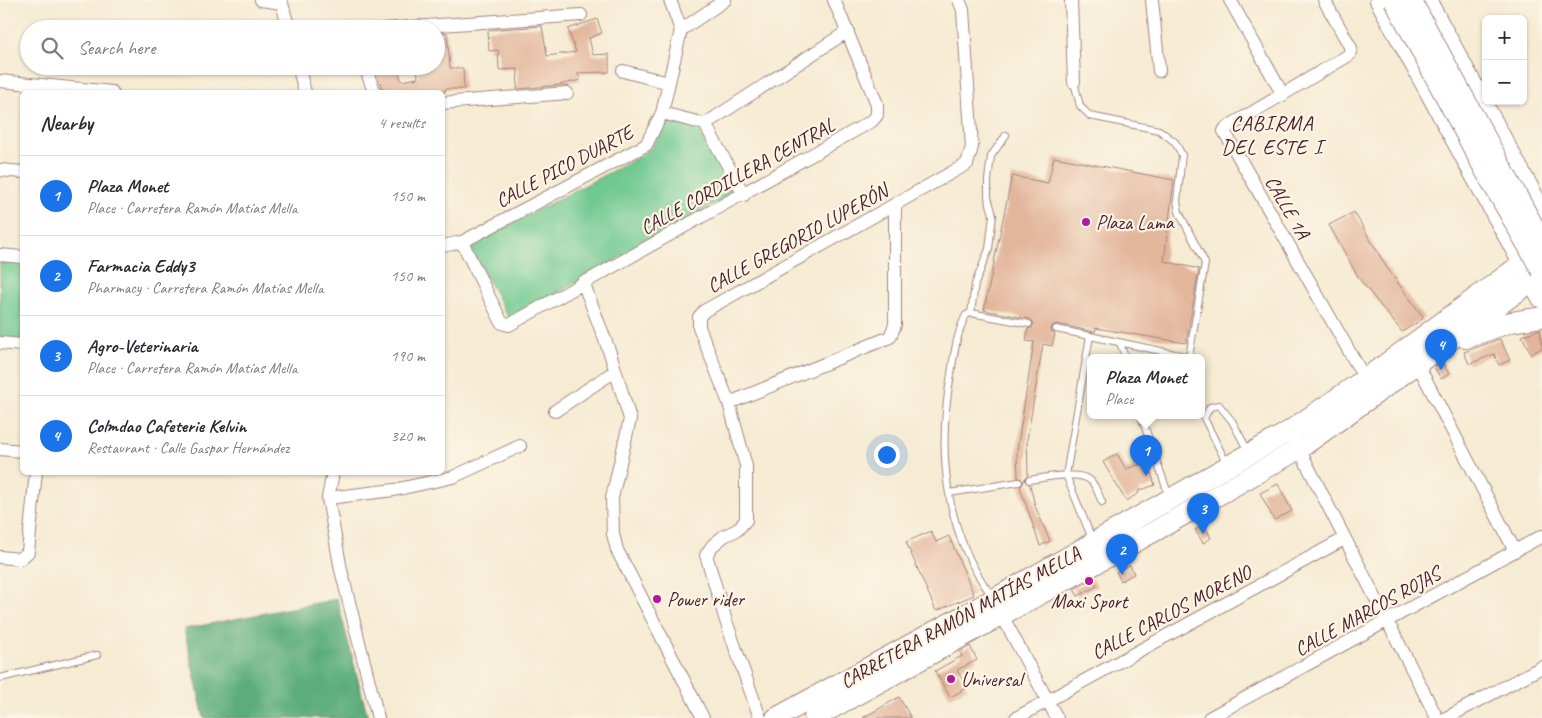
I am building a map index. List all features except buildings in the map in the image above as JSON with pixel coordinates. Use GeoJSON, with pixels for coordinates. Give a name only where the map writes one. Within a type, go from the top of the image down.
{"type":"FeatureCollection","features":[{"type":"Feature","properties":{"kind":"main road"},"geometry":{"type":"LineString","coordinates":[[1380,0],[1522,263],[1539,275]]}},
{"type":"Feature","properties":{"kind":"main road"},"geometry":{"type":"LineString","coordinates":[[1394,0],[1539,275],[1542,298]]}},
{"type":"Feature","properties":{"kind":"main road"},"geometry":{"type":"LineString","coordinates":[[1411,0],[1542,240],[1521,246],[1510,242]]}},
{"type":"Feature","properties":{"kind":"main road"},"geometry":{"type":"LineString","coordinates":[[1426,0],[1542,213]]}},
{"type":"Feature","properties":{"kind":"main road","name":"CARRETERA RAMÓN MATÍAS MELLA"},"geometry":{"type":"LineString","coordinates":[[776,718],[1233,488],[1294,440],[1365,379],[1542,249]]}},
{"type":"Feature","properties":{"kind":"main road","name":"CARRETERA RAMÓN MATÍAS MELLA"},"geometry":{"type":"LineString","coordinates":[[814,718],[998,607],[1094,543],[1250,454],[1294,440],[1441,347],[1539,275]]}},
{"type":"Feature","properties":{"kind":"main road"},"geometry":{"type":"LineString","coordinates":[[1441,347],[1495,326],[1542,317]]}},
{"type":"Feature","properties":{"kind":"street"},"geometry":{"type":"LineString","coordinates":[[261,0],[281,1],[286,20]]}},
{"type":"Feature","properties":{"kind":"street"},"geometry":{"type":"LineString","coordinates":[[670,0],[681,30],[725,0]]}},
{"type":"Feature","properties":{"kind":"street","name":"CALLE CORDILLERA CENTRAL"},"geometry":{"type":"LineString","coordinates":[[462,242],[505,325],[509,325],[583,282],[744,195],[872,121],[877,115],[877,104],[834,0]]}},
{"type":"Feature","properties":{"kind":"street","name":"CALLE GREGORIO LUPERÓN"},"geometry":{"type":"LineString","coordinates":[[760,718],[727,624],[706,555],[713,545],[724,536],[737,530],[746,520],[746,466],[729,403],[700,331],[698,322],[700,314],[967,164],[971,156],[972,147],[963,10],[959,0]]}},
{"type":"Feature","properties":{"kind":"street"},"geometry":{"type":"LineString","coordinates":[[1071,0],[1074,82]]}},
{"type":"Feature","properties":{"kind":"street"},"geometry":{"type":"LineString","coordinates":[[1152,0],[1159,71]]}},
{"type":"Feature","properties":{"kind":"street"},"geometry":{"type":"LineString","coordinates":[[1230,0],[1283,95]]}},
{"type":"Feature","properties":{"kind":"street","name":"CALLE 1A"},"geometry":{"type":"LineString","coordinates":[[1324,0],[1351,48],[1349,55],[1226,128],[1225,135],[1365,379]]}},
{"type":"Feature","properties":{"kind":"street"},"geometry":{"type":"LineString","coordinates":[[445,25],[581,15]]}},
{"type":"Feature","properties":{"kind":"street","name":"CALLE PICO DUARTE"},"geometry":{"type":"LineString","coordinates":[[445,245],[462,242],[646,145],[662,113],[681,30]]}},
{"type":"Feature","properties":{"kind":"street"},"geometry":{"type":"LineString","coordinates":[[705,124],[848,31]]}},
{"type":"Feature","properties":{"kind":"street"},"geometry":{"type":"LineString","coordinates":[[623,71],[669,84]]}},
{"type":"Feature","properties":{"kind":"street"},"geometry":{"type":"LineString","coordinates":[[300,75],[304,90]]}},
{"type":"Feature","properties":{"kind":"street"},"geometry":{"type":"LineString","coordinates":[[367,75],[373,90]]}},
{"type":"Feature","properties":{"kind":"street"},"geometry":{"type":"LineString","coordinates":[[0,81],[92,90]]}},
{"type":"Feature","properties":{"kind":"street"},"geometry":{"type":"LineString","coordinates":[[445,103],[568,93]]}},
{"type":"Feature","properties":{"kind":"street"},"geometry":{"type":"LineString","coordinates":[[662,113],[705,124],[744,195]]}},
{"type":"Feature","properties":{"kind":"street"},"geometry":{"type":"LineString","coordinates":[[0,170],[20,172]]}},
{"type":"Feature","properties":{"kind":"street"},"geometry":{"type":"LineString","coordinates":[[729,403],[890,337],[895,325],[895,206]]}},
{"type":"Feature","properties":{"kind":"street"},"geometry":{"type":"LineString","coordinates":[[0,254],[20,257]]}},
{"type":"Feature","properties":{"kind":"street"},"geometry":{"type":"LineString","coordinates":[[583,282],[615,371],[630,420],[612,498],[613,534],[617,550],[703,718]]}},
{"type":"Feature","properties":{"kind":"street"},"geometry":{"type":"LineString","coordinates":[[0,343],[20,345]]}},
{"type":"Feature","properties":{"kind":"street"},"geometry":{"type":"LineString","coordinates":[[1417,363],[1514,551]]}},
{"type":"Feature","properties":{"kind":"street"},"geometry":{"type":"LineString","coordinates":[[555,411],[615,371]]}},
{"type":"Feature","properties":{"kind":"street"},"geometry":{"type":"LineString","coordinates":[[1294,440],[1437,718]]}},
{"type":"Feature","properties":{"kind":"street"},"geometry":{"type":"LineString","coordinates":[[328,498],[394,490],[453,477],[520,446]]}},
{"type":"Feature","properties":{"kind":"street"},"geometry":{"type":"LineString","coordinates":[[0,449],[20,451]]}},
{"type":"Feature","properties":{"kind":"street"},"geometry":{"type":"LineString","coordinates":[[0,557],[20,559],[28,552],[36,475]]}},
{"type":"Feature","properties":{"kind":"street"},"geometry":{"type":"LineString","coordinates":[[332,475],[328,498],[341,570],[378,718]]}},
{"type":"Feature","properties":{"kind":"street","name":"CALLE MARCOS ROJAS"},"geometry":{"type":"LineString","coordinates":[[1209,718],[1388,622],[1542,536]]}},
{"type":"Feature","properties":{"kind":"street","name":"CALLE CARLOS MORENO"},"geometry":{"type":"LineString","coordinates":[[1016,718],[1344,539]]}},
{"type":"Feature","properties":{"kind":"street"},"geometry":{"type":"LineString","coordinates":[[998,607],[1057,718]]}},
{"type":"Feature","properties":{"kind":"street"},"geometry":{"type":"LineString","coordinates":[[1446,718],[1542,667]]}},
{"type":"Feature","properties":{"kind":"lane"},"geometry":{"type":"LineString","coordinates":[[1074,82],[1080,106],[1090,116],[1159,130],[1178,146],[1182,160],[1177,201],[1179,212],[1205,263],[1190,354]]}},
{"type":"Feature","properties":{"kind":"lane"},"geometry":{"type":"LineString","coordinates":[[971,313],[975,284],[988,249],[992,215],[988,197],[988,180],[992,156],[1006,134]]}},
{"type":"Feature","properties":{"kind":"lane"},"geometry":{"type":"LineString","coordinates":[[998,607],[964,550],[949,493],[944,452],[945,412],[957,343],[966,315],[971,313],[1029,324]]}},
{"type":"Feature","properties":{"kind":"lane"},"geometry":{"type":"LineString","coordinates":[[1056,329],[1174,354]]}},
{"type":"Feature","properties":{"kind":"lane"},"geometry":{"type":"LineString","coordinates":[[1090,336],[1066,475],[1094,543]]}},
{"type":"Feature","properties":{"kind":"lane"},"geometry":{"type":"LineString","coordinates":[[1120,343],[1124,354]]}},
{"type":"Feature","properties":{"kind":"lane"},"geometry":{"type":"LineString","coordinates":[[1205,416],[1210,407],[1219,405],[1232,421],[1250,454]]}},
{"type":"Feature","properties":{"kind":"lane"},"geometry":{"type":"LineString","coordinates":[[1205,419],[1229,466]]}},
{"type":"Feature","properties":{"kind":"lane"},"geometry":{"type":"LineString","coordinates":[[1142,420],[1170,500]]}},
{"type":"Feature","properties":{"kind":"lane"},"geometry":{"type":"LineString","coordinates":[[1029,480],[1066,475],[1086,478],[1092,482],[1102,502]]}},
{"type":"Feature","properties":{"kind":"lane"},"geometry":{"type":"LineString","coordinates":[[949,493],[1019,482]]}},
{"type":"Feature","properties":{"kind":"lane"},"geometry":{"type":"LineString","coordinates":[[0,678],[97,655]]}},
{"type":"Feature","properties":{"kind":"green space"},"geometry":{"type":"Polygon","coordinates":[[[667,121],[697,126],[733,193],[510,320],[469,246],[637,158],[651,148],[667,121]]]}},
{"type":"Feature","properties":{"kind":"green space"},"geometry":{"type":"Polygon","coordinates":[[[0,258],[20,261],[20,341],[0,339],[0,258]]]}},
{"type":"Feature","properties":{"kind":"green space"},"geometry":{"type":"Polygon","coordinates":[[[337,599],[368,718],[204,718],[184,629],[337,599]]]}},
{"type":"Feature","properties":{"kind":"place","name":"Plaza Lama"},"geometry":{"type":"Point","coordinates":[1086,222]}},
{"type":"Feature","properties":{"kind":"place","name":"Colmdao Cafeterie Kelvin"},"geometry":{"type":"Point","coordinates":[1441,370]}},
{"type":"Feature","properties":{"kind":"place","name":"Plaza Monet"},"geometry":{"type":"Point","coordinates":[1146,476]}},
{"type":"Feature","properties":{"kind":"place","name":"Agro-Veterinaria"},"geometry":{"type":"Point","coordinates":[1203,534]}},
{"type":"Feature","properties":{"kind":"place","name":"Farmacia Eddy3"},"geometry":{"type":"Point","coordinates":[1122,575]}},
{"type":"Feature","properties":{"kind":"place","name":"Maxi Sport"},"geometry":{"type":"Point","coordinates":[1089,581]}},
{"type":"Feature","properties":{"kind":"place","name":"Power rider"},"geometry":{"type":"Point","coordinates":[657,599]}},
{"type":"Feature","properties":{"kind":"place","name":"Universal"},"geometry":{"type":"Point","coordinates":[951,679]}},
{"type":"Feature","properties":{"kind":"district","name":"CABIRMA DEL ESTE I"},"geometry":{"type":"Point","coordinates":[1272,135]}}]}
